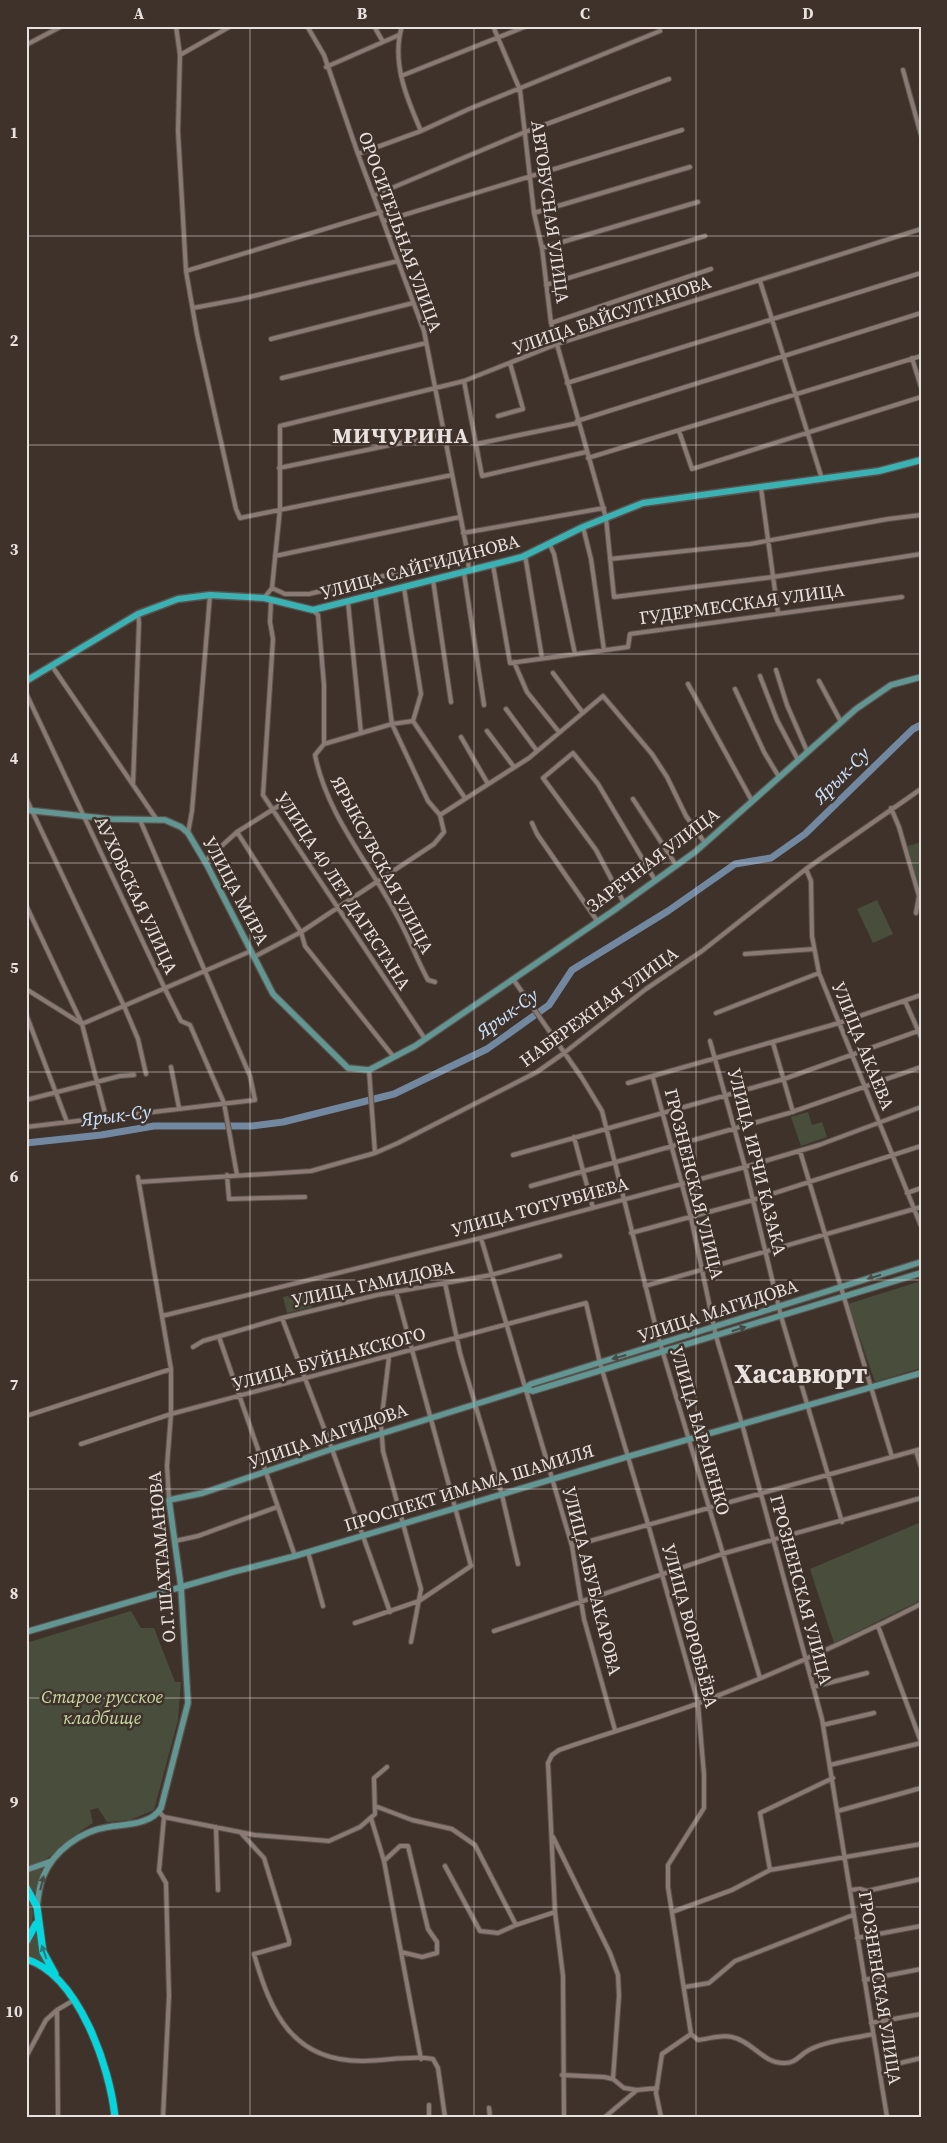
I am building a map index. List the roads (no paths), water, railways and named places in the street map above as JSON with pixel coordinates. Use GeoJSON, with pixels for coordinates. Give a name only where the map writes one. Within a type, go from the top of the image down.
{"type":"FeatureCollection","features":[{"type":"Feature","properties":{"kind":"highway"},"geometry":{"type":"LineString","coordinates":[[26,1887],[37,1907],[37,1921],[43,1952],[58,1981]]}},
{"type":"Feature","properties":{"kind":"highway"},"geometry":{"type":"LineString","coordinates":[[26,1942],[34,1930],[37,1921]]}},
{"type":"Feature","properties":{"kind":"highway"},"geometry":{"type":"LineString","coordinates":[[26,1959],[40,1964],[74,2000],[94,2037],[109,2078],[114,2117]]}},
{"type":"Feature","properties":{"kind":"main road","name":"УЛИЦА САЙГИДИНОВА"},"geometry":{"type":"LineString","coordinates":[[26,681],[138,614],[178,599],[210,595],[267,600],[313,610],[493,566],[525,556],[583,527],[643,503],[879,471],[921,460]]}},
{"type":"Feature","properties":{"kind":"main road","name":"ЗАРЕЧНАЯ УЛИЦА"},"geometry":{"type":"LineString","coordinates":[[369,1070],[425,1040],[598,922],[676,865],[705,842],[856,708],[891,685],[921,677]]}},
{"type":"Feature","properties":{"kind":"main road","name":"УЛИЦА МИРА"},"geometry":{"type":"LineString","coordinates":[[29,811],[174,822],[188,833],[205,861],[273,994],[348,1068],[369,1070]]}},
{"type":"Feature","properties":{"kind":"main road","name":"УЛИЦА МАГИДОВА"},"geometry":{"type":"LineString","coordinates":[[170,1500],[203,1493],[332,1449],[524,1389],[531,1384],[661,1345],[921,1262]]}},
{"type":"Feature","properties":{"kind":"main road","name":"УЛИЦА МАГИДОВА"},"geometry":{"type":"LineString","coordinates":[[524,1389],[533,1391],[602,1371],[921,1273]]}},
{"type":"Feature","properties":{"kind":"main road","name":"ПРОСПЕКТ ИМАМА ШАМИЛЯ"},"geometry":{"type":"LineString","coordinates":[[26,1632],[295,1556],[404,1522],[921,1372]]}},
{"type":"Feature","properties":{"kind":"main road","name":"О.Г.ШАХТАМАНОВА"},"geometry":{"type":"LineString","coordinates":[[158,1812],[174,1763],[188,1703],[181,1587],[170,1500]]}},
{"type":"Feature","properties":{"kind":"main road"},"geometry":{"type":"LineString","coordinates":[[37,1907],[42,1878],[52,1861],[80,1837],[95,1830],[133,1824],[151,1818],[158,1812]]}},
{"type":"Feature","properties":{"kind":"main road"},"geometry":{"type":"LineString","coordinates":[[26,1870],[52,1861]]}},
{"type":"Feature","properties":{"kind":"street"},"geometry":{"type":"LineString","coordinates":[[26,45],[62,26]]}},
{"type":"Feature","properties":{"kind":"street"},"geometry":{"type":"LineString","coordinates":[[176,26],[180,55],[178,131],[186,271],[192,308],[236,508],[240,518],[452,476]]}},
{"type":"Feature","properties":{"kind":"street"},"geometry":{"type":"LineString","coordinates":[[180,55],[231,26]]}},
{"type":"Feature","properties":{"kind":"street","name":"ОРОСИТЕЛЬНАЯ УЛИЦА"},"geometry":{"type":"LineString","coordinates":[[307,26],[324,55],[326,67],[375,195],[414,303],[426,343],[467,556],[466,572],[484,705]]}},
{"type":"Feature","properties":{"kind":"street"},"geometry":{"type":"LineString","coordinates":[[374,26],[383,42]]}},
{"type":"Feature","properties":{"kind":"street"},"geometry":{"type":"LineString","coordinates":[[402,26],[397,40],[401,76],[405,92],[421,131]]}},
{"type":"Feature","properties":{"kind":"street","name":"АВТОБУСНАЯ УЛИЦА"},"geometry":{"type":"LineString","coordinates":[[493,26],[520,90],[534,213],[542,248],[550,323],[586,452],[604,508],[614,597],[773,577]]}},
{"type":"Feature","properties":{"kind":"street"},"geometry":{"type":"LineString","coordinates":[[401,76],[527,26]]}},
{"type":"Feature","properties":{"kind":"street"},"geometry":{"type":"LineString","coordinates":[[358,154],[421,131],[469,109],[520,90],[660,31]]}},
{"type":"Feature","properties":{"kind":"street"},"geometry":{"type":"LineString","coordinates":[[326,67],[399,35]]}},
{"type":"Feature","properties":{"kind":"street"},"geometry":{"type":"LineString","coordinates":[[903,70],[921,135]]}},
{"type":"Feature","properties":{"kind":"street"},"geometry":{"type":"LineString","coordinates":[[375,195],[525,132],[669,79]]}},
{"type":"Feature","properties":{"kind":"street"},"geometry":{"type":"LineString","coordinates":[[384,221],[682,130]]}},
{"type":"Feature","properties":{"kind":"street"},"geometry":{"type":"LineString","coordinates":[[534,213],[690,167]]}},
{"type":"Feature","properties":{"kind":"street"},"geometry":{"type":"LineString","coordinates":[[542,248],[698,202]]}},
{"type":"Feature","properties":{"kind":"street"},"geometry":{"type":"LineString","coordinates":[[186,271],[381,212]]}},
{"type":"Feature","properties":{"kind":"street","name":"УЛИЦА БАЙСУЛТАНОВА"},"geometry":{"type":"LineString","coordinates":[[279,468],[280,426],[464,381],[557,344],[921,229]]}},
{"type":"Feature","properties":{"kind":"street"},"geometry":{"type":"LineString","coordinates":[[546,284],[705,236]]}},
{"type":"Feature","properties":{"kind":"street"},"geometry":{"type":"LineString","coordinates":[[192,308],[241,299],[398,261]]}},
{"type":"Feature","properties":{"kind":"street"},"geometry":{"type":"LineString","coordinates":[[550,323],[711,269]]}},
{"type":"Feature","properties":{"kind":"street"},"geometry":{"type":"LineString","coordinates":[[567,383],[921,273]]}},
{"type":"Feature","properties":{"kind":"street"},"geometry":{"type":"LineString","coordinates":[[760,280],[822,479]]}},
{"type":"Feature","properties":{"kind":"street"},"geometry":{"type":"LineString","coordinates":[[271,338],[414,303]]}},
{"type":"Feature","properties":{"kind":"street"},"geometry":{"type":"LineString","coordinates":[[476,444],[578,422],[921,314]]}},
{"type":"Feature","properties":{"kind":"street"},"geometry":{"type":"LineString","coordinates":[[282,378],[426,343]]}},
{"type":"Feature","properties":{"kind":"street"},"geometry":{"type":"LineString","coordinates":[[588,458],[679,431],[795,393],[921,356]]}},
{"type":"Feature","properties":{"kind":"street"},"geometry":{"type":"LineString","coordinates":[[912,358],[921,387]]}},
{"type":"Feature","properties":{"kind":"street"},"geometry":{"type":"LineString","coordinates":[[498,416],[523,408],[510,363]]}},
{"type":"Feature","properties":{"kind":"street"},"geometry":{"type":"LineString","coordinates":[[464,381],[482,476],[586,452]]}},
{"type":"Feature","properties":{"kind":"street"},"geometry":{"type":"LineString","coordinates":[[679,431],[692,469],[921,397]]}},
{"type":"Feature","properties":{"kind":"street"},"geometry":{"type":"LineString","coordinates":[[267,600],[272,588],[280,510],[279,468],[444,434]]}},
{"type":"Feature","properties":{"kind":"street"},"geometry":{"type":"LineString","coordinates":[[762,488],[778,613]]}},
{"type":"Feature","properties":{"kind":"street"},"geometry":{"type":"LineString","coordinates":[[463,533],[604,508]]}},
{"type":"Feature","properties":{"kind":"street"},"geometry":{"type":"LineString","coordinates":[[610,558],[769,541],[888,519],[921,515]]}},
{"type":"Feature","properties":{"kind":"street"},"geometry":{"type":"LineString","coordinates":[[275,556],[460,517]]}},
{"type":"Feature","properties":{"kind":"street"},"geometry":{"type":"LineString","coordinates":[[583,527],[591,559],[604,650]]}},
{"type":"Feature","properties":{"kind":"street"},"geometry":{"type":"LineString","coordinates":[[550,545],[554,554],[575,654]]}},
{"type":"Feature","properties":{"kind":"street"},"geometry":{"type":"LineString","coordinates":[[773,577],[921,554]]}},
{"type":"Feature","properties":{"kind":"street"},"geometry":{"type":"LineString","coordinates":[[272,588],[285,594],[309,594],[467,556]]}},
{"type":"Feature","properties":{"kind":"street"},"geometry":{"type":"LineString","coordinates":[[525,556],[542,658]]}},
{"type":"Feature","properties":{"kind":"street"},"geometry":{"type":"LineString","coordinates":[[493,566],[512,662],[527,692],[559,732]]}},
{"type":"Feature","properties":{"kind":"street"},"geometry":{"type":"LineString","coordinates":[[433,580],[452,702]]}},
{"type":"Feature","properties":{"kind":"street"},"geometry":{"type":"LineString","coordinates":[[404,588],[421,694],[413,721]]}},
{"type":"Feature","properties":{"kind":"street"},"geometry":{"type":"LineString","coordinates":[[188,833],[192,811],[210,595]]}},
{"type":"Feature","properties":{"kind":"street"},"geometry":{"type":"LineString","coordinates":[[82,1024],[165,989],[204,970],[252,954],[301,932],[434,844],[444,832],[440,814],[428,801],[392,724],[376,595]]}},
{"type":"Feature","properties":{"kind":"street","name":"ГУДЕРМЕССКАЯ УЛИЦА"},"geometry":{"type":"LineString","coordinates":[[512,662],[628,647],[630,634],[902,597]]}},
{"type":"Feature","properties":{"kind":"street","name":"УЛИЦА 40 ЛЕТ ДАГЕСТАНА"},"geometry":{"type":"LineString","coordinates":[[267,600],[273,639],[263,795],[425,1040]]}},
{"type":"Feature","properties":{"kind":"street"},"geometry":{"type":"LineString","coordinates":[[348,602],[362,733]]}},
{"type":"Feature","properties":{"kind":"street","name":"ЯРЫКСУВСКАЯ УЛИЦА"},"geometry":{"type":"LineString","coordinates":[[313,610],[318,615],[324,685],[324,744],[315,755],[320,777],[330,804],[397,915],[428,980],[435,982]]}},
{"type":"Feature","properties":{"kind":"street"},"geometry":{"type":"LineString","coordinates":[[133,785],[138,614]]}},
{"type":"Feature","properties":{"kind":"street"},"geometry":{"type":"LineString","coordinates":[[52,666],[157,820]]}},
{"type":"Feature","properties":{"kind":"street"},"geometry":{"type":"LineString","coordinates":[[776,670],[787,705],[807,751]]}},
{"type":"Feature","properties":{"kind":"street"},"geometry":{"type":"LineString","coordinates":[[553,673],[583,713]]}},
{"type":"Feature","properties":{"kind":"street"},"geometry":{"type":"LineString","coordinates":[[760,676],[777,720],[798,760]]}},
{"type":"Feature","properties":{"kind":"street"},"geometry":{"type":"LineString","coordinates":[[820,681],[841,722]]}},
{"type":"Feature","properties":{"kind":"street"},"geometry":{"type":"LineString","coordinates":[[688,684],[752,800]]}},
{"type":"Feature","properties":{"kind":"street"},"geometry":{"type":"LineString","coordinates":[[735,689],[764,752],[778,777]]}},
{"type":"Feature","properties":{"kind":"street","name":"АУХОВСКАЯ УЛИЦА"},"geometry":{"type":"LineString","coordinates":[[26,693],[165,989],[181,1021],[190,1024],[224,1104],[237,1175]]}},
{"type":"Feature","properties":{"kind":"street"},"geometry":{"type":"LineString","coordinates":[[440,814],[537,751],[603,696],[657,762],[667,777],[686,816],[705,842]]}},
{"type":"Feature","properties":{"kind":"street"},"geometry":{"type":"LineString","coordinates":[[506,709],[537,751]]}},
{"type":"Feature","properties":{"kind":"street"},"geometry":{"type":"LineString","coordinates":[[324,744],[392,724],[413,721]]}},
{"type":"Feature","properties":{"kind":"street"},"geometry":{"type":"LineString","coordinates":[[413,721],[465,798]]}},
{"type":"Feature","properties":{"kind":"street"},"geometry":{"type":"LineString","coordinates":[[487,731],[514,767]]}},
{"type":"Feature","properties":{"kind":"street"},"geometry":{"type":"LineString","coordinates":[[461,737],[488,784]]}},
{"type":"Feature","properties":{"kind":"street"},"geometry":{"type":"LineString","coordinates":[[624,903],[596,850],[543,778],[573,753],[598,784],[655,880]]}},
{"type":"Feature","properties":{"kind":"street","name":"НАБЕРЕЖНАЯ УЛИЦА"},"geometry":{"type":"LineString","coordinates":[[138,1180],[311,1170],[375,1153],[398,1143],[537,1072],[564,1054],[646,989],[702,951],[806,869],[891,808],[921,789]]}},
{"type":"Feature","properties":{"kind":"street"},"geometry":{"type":"LineString","coordinates":[[26,798],[29,811],[124,1006],[138,1039],[146,1074]]}},
{"type":"Feature","properties":{"kind":"street"},"geometry":{"type":"LineString","coordinates":[[633,798],[676,865]]}},
{"type":"Feature","properties":{"kind":"street"},"geometry":{"type":"LineString","coordinates":[[205,861],[237,832],[288,800]]}},
{"type":"Feature","properties":{"kind":"street"},"geometry":{"type":"LineString","coordinates":[[891,808],[899,827],[919,896],[916,913]]}},
{"type":"Feature","properties":{"kind":"street"},"geometry":{"type":"LineString","coordinates":[[27,1125],[255,1100],[250,1076],[140,820]]}},
{"type":"Feature","properties":{"kind":"street"},"geometry":{"type":"LineString","coordinates":[[532,823],[542,841],[598,922]]}},
{"type":"Feature","properties":{"kind":"street"},"geometry":{"type":"LineString","coordinates":[[237,832],[301,932],[305,946],[393,1056]]}},
{"type":"Feature","properties":{"kind":"street","name":"УЛИЦА АКАЕВА"},"geometry":{"type":"LineString","coordinates":[[806,869],[810,881],[814,949],[819,973],[921,1226]]}},
{"type":"Feature","properties":{"kind":"street"},"geometry":{"type":"LineString","coordinates":[[26,905],[82,1024],[106,1117]]}},
{"type":"Feature","properties":{"kind":"street"},"geometry":{"type":"LineString","coordinates":[[745,954],[814,949]]}},
{"type":"Feature","properties":{"kind":"street"},"geometry":{"type":"LineString","coordinates":[[716,1013],[819,973]]}},
{"type":"Feature","properties":{"kind":"street","name":"УЛИЦА БАРАНЕНКО"},"geometry":{"type":"LineString","coordinates":[[513,979],[598,1102],[608,1129],[631,1233],[661,1345],[760,1678]]}},
{"type":"Feature","properties":{"kind":"street"},"geometry":{"type":"LineString","coordinates":[[26,989],[82,1024]]}},
{"type":"Feature","properties":{"kind":"street"},"geometry":{"type":"LineString","coordinates":[[628,1084],[773,1043],[921,996]]}},
{"type":"Feature","properties":{"kind":"street"},"geometry":{"type":"LineString","coordinates":[[905,1001],[921,1037]]}},
{"type":"Feature","properties":{"kind":"street"},"geometry":{"type":"LineString","coordinates":[[26,1014],[67,1122]]}},
{"type":"Feature","properties":{"kind":"street"},"geometry":{"type":"LineString","coordinates":[[512,1155],[784,1079],[852,1056],[919,1030]]}},
{"type":"Feature","properties":{"kind":"street","name":"УЛИЦА ИРЧИ КАЗАКА"},"geometry":{"type":"LineString","coordinates":[[710,1040],[745,1167],[781,1316],[842,1522]]}},
{"type":"Feature","properties":{"kind":"street"},"geometry":{"type":"LineString","coordinates":[[773,1043],[793,1112]]}},
{"type":"Feature","properties":{"kind":"street"},"geometry":{"type":"LineString","coordinates":[[171,1067],[179,1108]]}},
{"type":"Feature","properties":{"kind":"street"},"geometry":{"type":"LineString","coordinates":[[531,1186],[793,1112],[921,1067]]}},
{"type":"Feature","properties":{"kind":"street"},"geometry":{"type":"LineString","coordinates":[[369,1070],[375,1153]]}},
{"type":"Feature","properties":{"kind":"street"},"geometry":{"type":"LineString","coordinates":[[26,1100],[120,1076],[134,1075]]}},
{"type":"Feature","properties":{"kind":"street","name":"ГРОЗНЕНСКАЯ УЛИЦА"},"geometry":{"type":"LineString","coordinates":[[653,1078],[691,1218],[716,1336],[762,1494],[823,1725],[888,2117]]}},
{"type":"Feature","properties":{"kind":"street","name":"УЛИЦА ТОТУРБИЕВА"},"geometry":{"type":"LineString","coordinates":[[162,1316],[481,1238],[745,1167],[800,1150],[921,1107]]}},
{"type":"Feature","properties":{"kind":"street"},"geometry":{"type":"LineString","coordinates":[[574,1137],[593,1208]]}},
{"type":"Feature","properties":{"kind":"street"},"geometry":{"type":"LineString","coordinates":[[631,1233],[753,1200],[921,1146]]}},
{"type":"Feature","properties":{"kind":"street"},"geometry":{"type":"LineString","coordinates":[[800,1150],[892,1457]]}},
{"type":"Feature","properties":{"kind":"street"},"geometry":{"type":"LineString","coordinates":[[227,1175],[229,1199],[305,1197]]}},
{"type":"Feature","properties":{"kind":"street","name":"О.Г.ШАХТАМАНОВА"},"geometry":{"type":"LineString","coordinates":[[138,1180],[170,1369],[171,1414],[167,1466],[170,1500]]}},
{"type":"Feature","properties":{"kind":"street"},"geometry":{"type":"LineString","coordinates":[[907,1193],[921,1188]]}},
{"type":"Feature","properties":{"kind":"street"},"geometry":{"type":"LineString","coordinates":[[645,1286],[921,1207]]}},
{"type":"Feature","properties":{"kind":"street","name":"УЛИЦА АБУБАКАРОВА"},"geometry":{"type":"LineString","coordinates":[[481,1238],[524,1389],[572,1546],[584,1619],[615,1730]]}},
{"type":"Feature","properties":{"kind":"street","name":"УЛИЦА ГАМИДОВА"},"geometry":{"type":"LineString","coordinates":[[194,1347],[203,1341],[282,1318],[396,1291],[491,1274],[560,1256]]}},
{"type":"Feature","properties":{"kind":"street"},"geometry":{"type":"LineString","coordinates":[[445,1282],[475,1404],[502,1495],[518,1564]]}},
{"type":"Feature","properties":{"kind":"street"},"geometry":{"type":"LineString","coordinates":[[355,1623],[419,1601],[471,1566],[414,1350],[396,1291]]}},
{"type":"Feature","properties":{"kind":"street","name":"УЛИЦА БУЙНАКСКОГО"},"geometry":{"type":"LineString","coordinates":[[80,1444],[171,1414],[306,1380],[586,1303]]}},
{"type":"Feature","properties":{"kind":"street","name":"УЛИЦА ВОРОБЬЁВА"},"geometry":{"type":"LineString","coordinates":[[586,1303],[602,1371],[648,1524],[698,1703],[704,1775],[704,1808],[668,1865],[668,1887],[691,2034]]}},
{"type":"Feature","properties":{"kind":"street"},"geometry":{"type":"LineString","coordinates":[[282,1318],[332,1449],[390,1612]]}},
{"type":"Feature","properties":{"kind":"street"},"geometry":{"type":"LineString","coordinates":[[218,1337],[295,1556]]}},
{"type":"Feature","properties":{"kind":"street"},"geometry":{"type":"LineString","coordinates":[[389,1357],[380,1424],[383,1451],[421,1589],[410,1642]]}},
{"type":"Feature","properties":{"kind":"street"},"geometry":{"type":"LineString","coordinates":[[26,1416],[170,1369]]}},
{"type":"Feature","properties":{"kind":"street"},"geometry":{"type":"LineString","coordinates":[[572,1546],[918,1450],[921,1467]]}},
{"type":"Feature","properties":{"kind":"street"},"geometry":{"type":"LineString","coordinates":[[494,1630],[722,1554],[842,1522],[921,1498]]}},
{"type":"Feature","properties":{"kind":"street"},"geometry":{"type":"LineString","coordinates":[[174,1541],[198,1536],[277,1506]]}},
{"type":"Feature","properties":{"kind":"street"},"geometry":{"type":"LineString","coordinates":[[308,1552],[323,1606]]}},
{"type":"Feature","properties":{"kind":"street"},"geometry":{"type":"LineString","coordinates":[[564,2117],[562,2075],[564,1976],[555,1912],[548,1763],[552,1755],[559,1750],[698,1703],[760,1678],[878,1626],[921,1604]]}},
{"type":"Feature","properties":{"kind":"street"},"geometry":{"type":"LineString","coordinates":[[830,1765],[921,1743],[878,1626]]}},
{"type":"Feature","properties":{"kind":"street"},"geometry":{"type":"LineString","coordinates":[[813,1687],[867,1673]]}},
{"type":"Feature","properties":{"kind":"street"},"geometry":{"type":"LineString","coordinates":[[823,1725],[874,1713]]}},
{"type":"Feature","properties":{"kind":"street"},"geometry":{"type":"LineString","coordinates":[[158,1812],[164,1817],[241,1833],[329,1840],[360,1827],[375,1814],[374,1778],[387,1767]]}},
{"type":"Feature","properties":{"kind":"street"},"geometry":{"type":"LineString","coordinates":[[770,1870],[760,1813],[833,1778]]}},
{"type":"Feature","properties":{"kind":"street"},"geometry":{"type":"LineString","coordinates":[[838,1811],[921,1788]]}},
{"type":"Feature","properties":{"kind":"street"},"geometry":{"type":"LineString","coordinates":[[375,1806],[412,1820],[452,1830],[475,1844],[516,1925]]}},
{"type":"Feature","properties":{"kind":"street"},"geometry":{"type":"LineString","coordinates":[[163,2117],[169,1996],[166,1883],[160,1871],[164,1817]]}},
{"type":"Feature","properties":{"kind":"street"},"geometry":{"type":"LineString","coordinates":[[371,1818],[384,1861],[421,2059]]}},
{"type":"Feature","properties":{"kind":"street"},"geometry":{"type":"LineString","coordinates":[[216,1827],[218,1890]]}},
{"type":"Feature","properties":{"kind":"street"},"geometry":{"type":"LineString","coordinates":[[241,1833],[264,1858],[286,1925],[289,1944],[254,1954],[263,1984],[282,2023],[314,2052],[338,2059],[362,2061],[434,2060],[439,2075],[445,2117]]}},
{"type":"Feature","properties":{"kind":"street"},"geometry":{"type":"LineString","coordinates":[[551,1833],[610,1953],[618,1975],[619,1996],[613,2079]]}},
{"type":"Feature","properties":{"kind":"street"},"geometry":{"type":"LineString","coordinates":[[672,1912],[732,1890],[770,1870],[921,1844]]}},
{"type":"Feature","properties":{"kind":"street"},"geometry":{"type":"LineString","coordinates":[[384,1861],[400,1846],[408,1846],[428,1929],[437,1942],[437,1953],[422,1957],[401,1952]]}},
{"type":"Feature","properties":{"kind":"street"},"geometry":{"type":"LineString","coordinates":[[445,1866],[480,1931],[498,1933],[555,1912]]}},
{"type":"Feature","properties":{"kind":"street"},"geometry":{"type":"LineString","coordinates":[[850,1890],[860,1889],[867,1891],[921,1879]]}},
{"type":"Feature","properties":{"kind":"street"},"geometry":{"type":"LineString","coordinates":[[685,1987],[709,1983],[735,1961],[853,1915]]}},
{"type":"Feature","properties":{"kind":"street"},"geometry":{"type":"LineString","coordinates":[[857,1938],[921,1926]]}},
{"type":"Feature","properties":{"kind":"street"},"geometry":{"type":"LineString","coordinates":[[864,1980],[921,1969]]}},
{"type":"Feature","properties":{"kind":"street"},"geometry":{"type":"LineString","coordinates":[[26,2057],[46,2020],[57,2010],[74,2000]]}},
{"type":"Feature","properties":{"kind":"street"},"geometry":{"type":"LineString","coordinates":[[57,2010],[58,2117]]}},
{"type":"Feature","properties":{"kind":"street"},"geometry":{"type":"LineString","coordinates":[[871,2023],[921,2014]]}},
{"type":"Feature","properties":{"kind":"street"},"geometry":{"type":"LineString","coordinates":[[661,2117],[657,2088],[662,2054],[691,2034],[698,2040],[725,2036],[739,2039],[753,2046],[772,2062],[784,2064],[795,2062],[808,2050],[873,2034]]}},
{"type":"Feature","properties":{"kind":"street"},"geometry":{"type":"LineString","coordinates":[[892,2065],[921,2058]]}},
{"type":"Feature","properties":{"kind":"street"},"geometry":{"type":"LineString","coordinates":[[562,2075],[604,2076],[613,2079],[624,2088],[637,2090],[657,2088]]}},
{"type":"Feature","properties":{"kind":"street"},"geometry":{"type":"LineString","coordinates":[[605,2117],[637,2090]]}},
{"type":"Feature","properties":{"kind":"street"},"geometry":{"type":"LineString","coordinates":[[429,2105],[429,2117]]}},
{"type":"Feature","properties":{"kind":"street"},"geometry":{"type":"LineString","coordinates":[[489,2108],[490,2117]]}},
{"type":"Feature","properties":{"kind":"waterway","name":"Ярык-Су"},"geometry":{"type":"LineString","coordinates":[[26,1143],[101,1135],[154,1126],[252,1126],[283,1122],[394,1094],[487,1049],[549,1005],[572,970],[668,911],[735,864],[771,858],[805,834],[913,729],[921,725]]}},
{"type":"Feature","properties":{"kind":"district","name":"МИЧУРИНА"},"geometry":{"type":"Point","coordinates":[401,435]}},
{"type":"Feature","properties":{"kind":"district","name":"Хасавюрт"},"geometry":{"type":"Point","coordinates":[801,1373]}},
{"type":"Feature","properties":{"kind":"park label","name":"Старое русское кладбище"},"geometry":{"type":"Point","coordinates":[102,1707]}}]}
